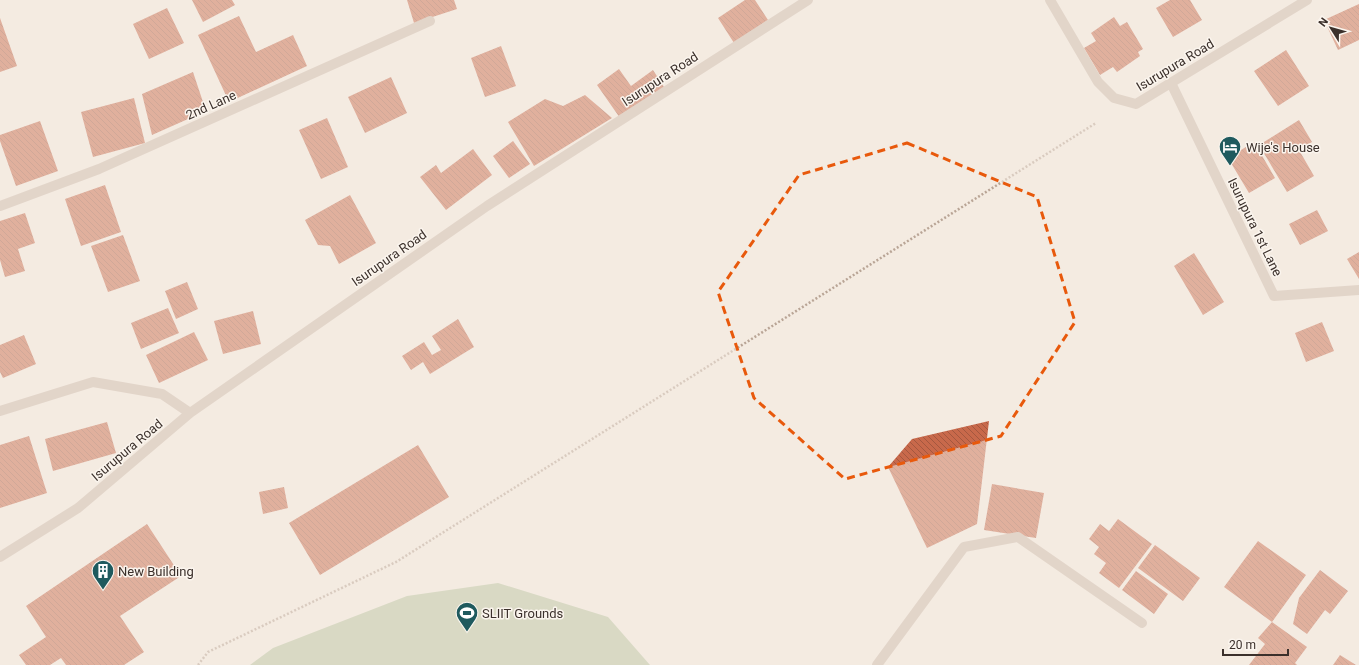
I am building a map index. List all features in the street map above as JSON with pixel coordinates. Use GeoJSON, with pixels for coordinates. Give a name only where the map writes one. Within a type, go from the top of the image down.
{"type":"FeatureCollection","features":[{"type":"Feature","properties":{"kind":"street","name":"Isurupura Road"},"geometry":{"type":"LineString","coordinates":[[0,558],[78,508],[190,413],[487,206],[808,0]]}},
{"type":"Feature","properties":{"kind":"street","name":"Isurupura Road"},"geometry":{"type":"LineString","coordinates":[[1050,0],[1098,82],[1114,98],[1136,104],[1307,0]]}},
{"type":"Feature","properties":{"kind":"street","name":"2nd Lane"},"geometry":{"type":"LineString","coordinates":[[0,206],[99,169],[430,21]]}},
{"type":"Feature","properties":{"kind":"street","name":"Isurupura 1st Lane"},"geometry":{"type":"LineString","coordinates":[[1171,82],[1274,296],[1359,290]]}},
{"type":"Feature","properties":{"kind":"street"},"geometry":{"type":"LineString","coordinates":[[0,412],[93,382],[162,394],[190,413]]}},
{"type":"Feature","properties":{"kind":"street"},"geometry":{"type":"LineString","coordinates":[[877,665],[964,547],[1018,537],[1142,624]]}},
{"type":"Feature","properties":{"kind":"path"},"geometry":{"type":"LineString","coordinates":[[198,665],[208,652],[396,562],[1096,123]]}},
{"type":"Feature","properties":{"kind":"highlighted area"},"geometry":{"type":"Polygon","coordinates":[[[907,143],[1037,197],[1075,322],[1001,436],[845,479],[754,398],[718,292],[799,175],[907,143]]]}},
{"type":"Feature","properties":{"kind":"green space","name":"SLIIT Grounds"},"geometry":{"type":"Polygon","coordinates":[[[498,583],[608,617],[650,665],[250,665],[273,648],[407,596],[498,583]]]}},
{"type":"Feature","properties":{"kind":"building"},"geometry":{"type":"Polygon","coordinates":[[[192,0],[232,0],[235,5],[203,22],[192,0]]]}},
{"type":"Feature","properties":{"kind":"building"},"geometry":{"type":"Polygon","coordinates":[[[407,0],[454,0],[457,9],[414,23],[407,0]]]}},
{"type":"Feature","properties":{"kind":"building"},"geometry":{"type":"Polygon","coordinates":[[[745,0],[755,0],[768,20],[734,43],[718,18],[745,0]]]}},
{"type":"Feature","properties":{"kind":"building"},"geometry":{"type":"Polygon","coordinates":[[[1170,0],[1190,0],[1202,20],[1173,37],[1156,8],[1170,0]]]}},
{"type":"Feature","properties":{"kind":"building"},"geometry":{"type":"Polygon","coordinates":[[[1359,4],[1359,40],[1338,50],[1324,20],[1359,4]]]}},
{"type":"Feature","properties":{"kind":"building"},"geometry":{"type":"Polygon","coordinates":[[[167,8],[184,43],[149,59],[133,24],[167,8]]]}},
{"type":"Feature","properties":{"kind":"building"},"geometry":{"type":"Polygon","coordinates":[[[239,16],[256,52],[293,35],[307,66],[229,102],[198,35],[239,16]]]}},
{"type":"Feature","properties":{"kind":"building"},"geometry":{"type":"Polygon","coordinates":[[[1114,17],[1120,26],[1127,22],[1143,49],[1138,52],[1140,56],[1117,72],[1113,67],[1100,75],[1084,48],[1096,41],[1091,33],[1114,17]]]}},
{"type":"Feature","properties":{"kind":"building"},"geometry":{"type":"Polygon","coordinates":[[[0,18],[17,66],[0,72],[0,18]]]}},
{"type":"Feature","properties":{"kind":"building"},"geometry":{"type":"Polygon","coordinates":[[[501,46],[516,86],[485,97],[471,58],[501,46]]]}},
{"type":"Feature","properties":{"kind":"building"},"geometry":{"type":"Polygon","coordinates":[[[1286,50],[1309,86],[1278,106],[1254,71],[1286,50]]]}},
{"type":"Feature","properties":{"kind":"building"},"geometry":{"type":"Polygon","coordinates":[[[619,69],[631,86],[653,70],[664,87],[620,118],[597,85],[619,69]]]}},
{"type":"Feature","properties":{"kind":"building"},"geometry":{"type":"Polygon","coordinates":[[[193,72],[206,111],[152,135],[142,94],[193,72]]]}},
{"type":"Feature","properties":{"kind":"building"},"geometry":{"type":"Polygon","coordinates":[[[391,77],[407,113],[365,133],[348,97],[391,77]]]}},
{"type":"Feature","properties":{"kind":"building"},"geometry":{"type":"Polygon","coordinates":[[[585,95],[612,118],[534,166],[508,122],[545,99],[563,106],[585,95]]]}},
{"type":"Feature","properties":{"kind":"building"},"geometry":{"type":"Polygon","coordinates":[[[134,98],[145,143],[93,157],[81,112],[134,98]]]}},
{"type":"Feature","properties":{"kind":"building"},"geometry":{"type":"Polygon","coordinates":[[[327,118],[348,167],[321,179],[299,130],[327,118]]]}},
{"type":"Feature","properties":{"kind":"building"},"geometry":{"type":"Polygon","coordinates":[[[1299,120],[1312,142],[1299,150],[1314,176],[1287,192],[1259,145],[1299,120]]]}},
{"type":"Feature","properties":{"kind":"building"},"geometry":{"type":"Polygon","coordinates":[[[40,121],[58,171],[16,186],[0,141],[0,135],[40,121]]]}},
{"type":"Feature","properties":{"kind":"building"},"geometry":{"type":"Polygon","coordinates":[[[513,141],[530,164],[509,178],[493,156],[513,141]]]}},
{"type":"Feature","properties":{"kind":"building"},"geometry":{"type":"Polygon","coordinates":[[[1254,142],[1275,178],[1249,193],[1228,158],[1254,142]]]}},
{"type":"Feature","properties":{"kind":"building"},"geometry":{"type":"Polygon","coordinates":[[[473,149],[492,175],[446,210],[420,177],[436,165],[441,173],[473,149]]]}},
{"type":"Feature","properties":{"kind":"building"},"geometry":{"type":"Polygon","coordinates":[[[105,185],[121,232],[81,246],[65,199],[105,185]]]}},
{"type":"Feature","properties":{"kind":"building"},"geometry":{"type":"Polygon","coordinates":[[[350,195],[376,243],[339,264],[330,246],[318,245],[305,220],[350,195]]]}},
{"type":"Feature","properties":{"kind":"building"},"geometry":{"type":"Polygon","coordinates":[[[1317,210],[1328,231],[1300,245],[1289,224],[1317,210]]]}},
{"type":"Feature","properties":{"kind":"building"},"geometry":{"type":"Polygon","coordinates":[[[25,213],[35,243],[18,249],[25,271],[5,277],[0,260],[0,221],[25,213]]]}},
{"type":"Feature","properties":{"kind":"building"},"geometry":{"type":"Polygon","coordinates":[[[123,235],[140,281],[108,292],[91,246],[123,235]]]}},
{"type":"Feature","properties":{"kind":"building"},"geometry":{"type":"Polygon","coordinates":[[[1359,252],[1359,279],[1347,259],[1359,252]]]}},
{"type":"Feature","properties":{"kind":"building"},"geometry":{"type":"Polygon","coordinates":[[[1194,253],[1224,302],[1203,315],[1174,266],[1194,253]]]}},
{"type":"Feature","properties":{"kind":"building"},"geometry":{"type":"Polygon","coordinates":[[[187,282],[198,309],[176,319],[165,291],[187,282]]]}},
{"type":"Feature","properties":{"kind":"building"},"geometry":{"type":"Polygon","coordinates":[[[168,308],[179,333],[141,349],[131,323],[168,308]]]}},
{"type":"Feature","properties":{"kind":"building"},"geometry":{"type":"Polygon","coordinates":[[[253,311],[261,344],[223,354],[214,321],[253,311]]]}},
{"type":"Feature","properties":{"kind":"building"},"geometry":{"type":"Polygon","coordinates":[[[458,319],[474,347],[430,374],[423,362],[411,370],[402,356],[424,342],[432,355],[441,350],[432,336],[458,319]]]}},
{"type":"Feature","properties":{"kind":"building"},"geometry":{"type":"Polygon","coordinates":[[[1322,322],[1334,351],[1306,362],[1295,333],[1322,322]]]}},
{"type":"Feature","properties":{"kind":"building"},"geometry":{"type":"Polygon","coordinates":[[[194,332],[208,360],[159,383],[146,355],[194,332]]]}},
{"type":"Feature","properties":{"kind":"building"},"geometry":{"type":"Polygon","coordinates":[[[24,335],[36,364],[3,378],[0,372],[0,345],[24,335]]]}},
{"type":"Feature","properties":{"kind":"building"},"geometry":{"type":"Polygon","coordinates":[[[989,421],[977,524],[927,548],[888,467],[912,439],[989,421]]]}},
{"type":"Feature","properties":{"kind":"building"},"geometry":{"type":"Polygon","coordinates":[[[107,422],[116,453],[53,471],[45,439],[107,422]]]}},
{"type":"Feature","properties":{"kind":"building"},"geometry":{"type":"Polygon","coordinates":[[[29,436],[47,493],[0,508],[0,445],[29,436]]]}},
{"type":"Feature","properties":{"kind":"building"},"geometry":{"type":"Polygon","coordinates":[[[418,445],[449,497],[320,575],[289,523],[418,445]]]}},
{"type":"Feature","properties":{"kind":"building"},"geometry":{"type":"Polygon","coordinates":[[[992,484],[1044,493],[1036,538],[984,530],[992,484]]]}},
{"type":"Feature","properties":{"kind":"building"},"geometry":{"type":"Polygon","coordinates":[[[284,487],[288,508],[263,514],[259,492],[284,487]]]}},
{"type":"Feature","properties":{"kind":"building"},"geometry":{"type":"Polygon","coordinates":[[[1118,519],[1152,544],[1119,588],[1099,573],[1106,563],[1094,554],[1099,547],[1089,539],[1100,524],[1109,531],[1118,519]]]}},
{"type":"Feature","properties":{"kind":"building","name":"New Building"},"geometry":{"type":"Polygon","coordinates":[[[147,524],[181,576],[120,616],[144,652],[124,665],[66,665],[61,658],[50,665],[26,665],[19,655],[46,637],[26,606],[147,524]]]}},
{"type":"Feature","properties":{"kind":"building"},"geometry":{"type":"Polygon","coordinates":[[[1258,541],[1306,575],[1272,622],[1224,587],[1258,541]]]}},
{"type":"Feature","properties":{"kind":"building"},"geometry":{"type":"Polygon","coordinates":[[[1155,545],[1200,578],[1183,601],[1138,568],[1155,545]]]}},
{"type":"Feature","properties":{"kind":"building"},"geometry":{"type":"Polygon","coordinates":[[[1320,570],[1348,591],[1330,614],[1325,610],[1307,634],[1293,624],[1299,598],[1320,570]]]}},
{"type":"Feature","properties":{"kind":"building"},"geometry":{"type":"Polygon","coordinates":[[[1136,571],[1168,594],[1154,614],[1122,590],[1136,571]]]}},
{"type":"Feature","properties":{"kind":"building"},"geometry":{"type":"Polygon","coordinates":[[[1272,622],[1307,647],[1295,663],[1297,665],[1249,665],[1265,644],[1258,638],[1272,622]]]}},
{"type":"Feature","properties":{"kind":"building"},"geometry":{"type":"Polygon","coordinates":[[[1340,655],[1356,665],[1333,665],[1340,655]]]}},
{"type":"Feature","properties":{"kind":"place","name":"Wije's House"},"geometry":{"type":"Point","coordinates":[1230,166]}},
{"type":"Feature","properties":{"kind":"place","name":"New Building"},"geometry":{"type":"Point","coordinates":[103,590]}},
{"type":"Feature","properties":{"kind":"place","name":"SLIIT Grounds"},"geometry":{"type":"Point","coordinates":[467,632]}}]}
